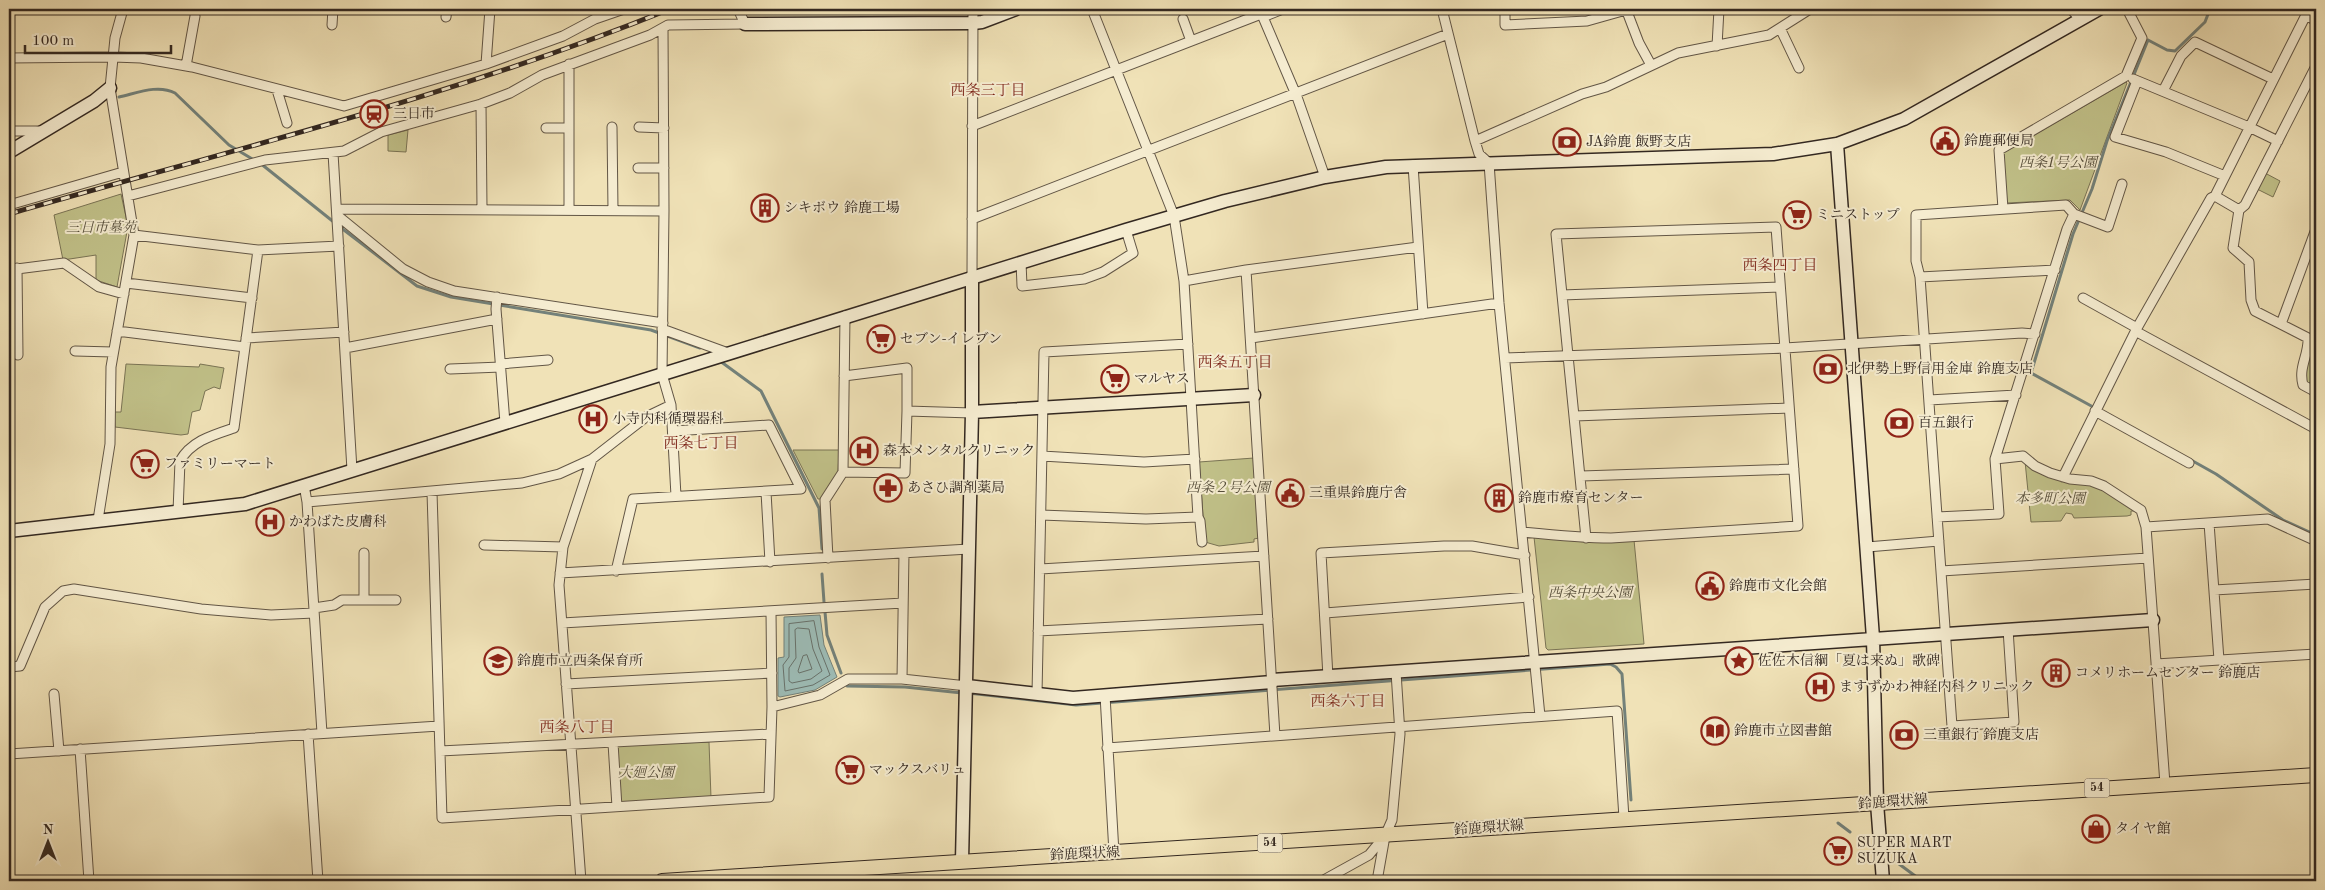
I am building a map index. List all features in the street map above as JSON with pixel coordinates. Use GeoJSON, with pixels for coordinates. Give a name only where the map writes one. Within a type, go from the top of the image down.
{"type":"FeatureCollection","features":[{"type":"Feature","properties":{"kind":"main road","name":"鈴鹿環状線"},"geometry":{"type":"LineString","coordinates":[[662,881],[2316,775]]}},
{"type":"Feature","properties":{"kind":"street"},"geometry":{"type":"LineString","coordinates":[[98,520],[110,444],[109,403],[113,352],[134,235],[110,88],[115,38],[123,9]]}},
{"type":"Feature","properties":{"kind":"street"},"geometry":{"type":"LineString","coordinates":[[332,25],[333,9]]}},
{"type":"Feature","properties":{"kind":"street"},"geometry":{"type":"LineString","coordinates":[[486,64],[490,9]]}},
{"type":"Feature","properties":{"kind":"street"},"geometry":{"type":"LineString","coordinates":[[9,58],[141,58],[186,66],[344,106],[486,64],[563,36],[595,19],[624,9]]}},
{"type":"Feature","properties":{"kind":"street"},"geometry":{"type":"LineString","coordinates":[[738,9],[745,24]]}},
{"type":"Feature","properties":{"kind":"street"},"geometry":{"type":"LineString","coordinates":[[962,861],[972,412],[973,9]]}},
{"type":"Feature","properties":{"kind":"street"},"geometry":{"type":"LineString","coordinates":[[128,196],[265,160],[344,151],[381,132],[482,104],[510,93],[542,75],[650,35],[673,24],[973,23],[982,22],[1016,9]]}},
{"type":"Feature","properties":{"kind":"street"},"geometry":{"type":"LineString","coordinates":[[1092,9],[1174,216],[1184,281],[1198,517],[1200,520],[1202,542]]}},
{"type":"Feature","properties":{"kind":"street"},"geometry":{"type":"LineString","coordinates":[[972,126],[1261,13],[1283,9]]}},
{"type":"Feature","properties":{"kind":"street"},"geometry":{"type":"LineString","coordinates":[[1442,9],[1475,141],[1480,154],[1489,163],[1499,303],[1540,716]]}},
{"type":"Feature","properties":{"kind":"street"},"geometry":{"type":"LineString","coordinates":[[1504,9],[1505,25],[1587,21],[1626,10],[1639,43],[1651,65]]}},
{"type":"Feature","properties":{"kind":"street"},"geometry":{"type":"LineString","coordinates":[[1717,46],[1719,9]]}},
{"type":"Feature","properties":{"kind":"street"},"geometry":{"type":"LineString","coordinates":[[1475,141],[1582,94],[1606,87],[1678,53],[1760,38],[1780,28],[1798,12],[1810,9]]}},
{"type":"Feature","properties":{"kind":"street"},"geometry":{"type":"LineString","coordinates":[[2071,9],[2080,19]]}},
{"type":"Feature","properties":{"kind":"street"},"geometry":{"type":"LineString","coordinates":[[9,531],[245,504],[1126,230],[1225,201],[1325,177],[1370,169],[1413,165],[1773,154],[1837,144],[1904,119],[2099,9]]}},
{"type":"Feature","properties":{"kind":"street"},"geometry":{"type":"LineString","coordinates":[[2002,209],[1999,150],[2126,76],[2142,38],[2127,9]]}},
{"type":"Feature","properties":{"kind":"street"},"geometry":{"type":"LineString","coordinates":[[2063,477],[2137,330],[2211,198],[2215,196],[2307,12],[2316,21]]}},
{"type":"Feature","properties":{"kind":"street"},"geometry":{"type":"LineString","coordinates":[[1261,13],[1294,93],[1325,177]]}},
{"type":"Feature","properties":{"kind":"street"},"geometry":{"type":"LineString","coordinates":[[186,66],[195,16]]}},
{"type":"Feature","properties":{"kind":"street"},"geometry":{"type":"LineString","coordinates":[[1183,19],[1192,41]]}},
{"type":"Feature","properties":{"kind":"street"},"geometry":{"type":"LineString","coordinates":[[663,28],[664,211],[662,374],[671,405],[676,496]]}},
{"type":"Feature","properties":{"kind":"street"},"geometry":{"type":"LineString","coordinates":[[1780,28],[1799,68]]}},
{"type":"Feature","properties":{"kind":"street"},"geometry":{"type":"LineString","coordinates":[[972,219],[1294,93],[1303,92],[1448,34]]}},
{"type":"Feature","properties":{"kind":"street"},"geometry":{"type":"LineString","coordinates":[[2163,91],[2181,56],[2195,42],[2273,79]]}},
{"type":"Feature","properties":{"kind":"street"},"geometry":{"type":"LineString","coordinates":[[569,64],[569,210]]}},
{"type":"Feature","properties":{"kind":"street"},"geometry":{"type":"LineString","coordinates":[[2316,66],[2245,205],[2239,210],[2233,248],[2250,262],[2252,303],[2260,315],[2308,338],[2301,378],[2303,385],[2316,392]]}},
{"type":"Feature","properties":{"kind":"street"},"geometry":{"type":"LineString","coordinates":[[2126,76],[2249,126],[2278,141]]}},
{"type":"Feature","properties":{"kind":"street"},"geometry":{"type":"LineString","coordinates":[[2137,81],[2115,137],[2166,152],[2225,176]]}},
{"type":"Feature","properties":{"kind":"street"},"geometry":{"type":"LineString","coordinates":[[9,152],[94,101],[110,88]]}},
{"type":"Feature","properties":{"kind":"street"},"geometry":{"type":"LineString","coordinates":[[277,90],[287,123]]}},
{"type":"Feature","properties":{"kind":"street"},"geometry":{"type":"LineString","coordinates":[[482,104],[482,209]]}},
{"type":"Feature","properties":{"kind":"street"},"geometry":{"type":"LineString","coordinates":[[640,127],[664,128]]}},
{"type":"Feature","properties":{"kind":"street"},"geometry":{"type":"LineString","coordinates":[[546,128],[569,128]]}},
{"type":"Feature","properties":{"kind":"street"},"geometry":{"type":"LineString","coordinates":[[612,128],[613,210]]}},
{"type":"Feature","properties":{"kind":"street"},"geometry":{"type":"LineString","coordinates":[[10,131],[45,131]]}},
{"type":"Feature","properties":{"kind":"street"},"geometry":{"type":"LineString","coordinates":[[1837,144],[1874,638],[1877,803],[1883,881]]}},
{"type":"Feature","properties":{"kind":"street"},"geometry":{"type":"LineString","coordinates":[[333,153],[352,470]]}},
{"type":"Feature","properties":{"kind":"street"},"geometry":{"type":"LineString","coordinates":[[1413,165],[1423,314]]}},
{"type":"Feature","properties":{"kind":"street"},"geometry":{"type":"LineString","coordinates":[[638,168],[664,168]]}},
{"type":"Feature","properties":{"kind":"street"},"geometry":{"type":"LineString","coordinates":[[9,205],[123,172]]}},
{"type":"Feature","properties":{"kind":"street"},"geometry":{"type":"LineString","coordinates":[[2008,629],[2014,722],[1952,726],[1920,277],[1916,261],[1916,214],[2066,205],[2074,214],[2108,226],[2122,184]]}},
{"type":"Feature","properties":{"kind":"street"},"geometry":{"type":"LineString","coordinates":[[2215,196],[2239,210]]}},
{"type":"Feature","properties":{"kind":"street"},"geometry":{"type":"LineString","coordinates":[[338,215],[482,209],[664,211]]}},
{"type":"Feature","properties":{"kind":"street"},"geometry":{"type":"LineString","coordinates":[[1937,517],[1998,514],[1995,459],[2074,214]]}},
{"type":"Feature","properties":{"kind":"street"},"geometry":{"type":"LineString","coordinates":[[338,215],[414,276],[454,291],[662,330],[728,353]]}},
{"type":"Feature","properties":{"kind":"street"},"geometry":{"type":"LineString","coordinates":[[1522,532],[1586,538],[1798,526],[1776,227],[1556,234],[1586,538]]}},
{"type":"Feature","properties":{"kind":"street"},"geometry":{"type":"LineString","coordinates":[[2281,324],[2316,228]]}},
{"type":"Feature","properties":{"kind":"street"},"geometry":{"type":"LineString","coordinates":[[1021,262],[1022,286],[1089,277],[1103,272],[1133,253],[1126,230]]}},
{"type":"Feature","properties":{"kind":"street"},"geometry":{"type":"LineString","coordinates":[[134,235],[258,250],[339,246]]}},
{"type":"Feature","properties":{"kind":"street"},"geometry":{"type":"LineString","coordinates":[[1184,281],[1246,270],[1418,247]]}},
{"type":"Feature","properties":{"kind":"street"},"geometry":{"type":"LineString","coordinates":[[178,512],[180,461],[182,457],[201,440],[234,428],[258,250]]}},
{"type":"Feature","properties":{"kind":"street"},"geometry":{"type":"LineString","coordinates":[[18,355],[13,269],[64,263],[99,287],[124,294]]}},
{"type":"Feature","properties":{"kind":"street"},"geometry":{"type":"LineString","coordinates":[[1246,270],[1275,736]]}},
{"type":"Feature","properties":{"kind":"street"},"geometry":{"type":"LineString","coordinates":[[1920,277],[2055,270]]}},
{"type":"Feature","properties":{"kind":"street"},"geometry":{"type":"LineString","coordinates":[[126,283],[252,298]]}},
{"type":"Feature","properties":{"kind":"street"},"geometry":{"type":"LineString","coordinates":[[1562,295],[1780,287]]}},
{"type":"Feature","properties":{"kind":"street"},"geometry":{"type":"LineString","coordinates":[[497,298],[496,308],[505,423]]}},
{"type":"Feature","properties":{"kind":"street"},"geometry":{"type":"LineString","coordinates":[[2083,298],[2316,429]]}},
{"type":"Feature","properties":{"kind":"street"},"geometry":{"type":"LineString","coordinates":[[1251,338],[1499,303]]}},
{"type":"Feature","properties":{"kind":"street"},"geometry":{"type":"LineString","coordinates":[[828,558],[825,500],[843,472],[845,316]]}},
{"type":"Feature","properties":{"kind":"street"},"geometry":{"type":"LineString","coordinates":[[345,348],[497,319]]}},
{"type":"Feature","properties":{"kind":"street"},"geometry":{"type":"LineString","coordinates":[[117,331],[245,342],[344,332]]}},
{"type":"Feature","properties":{"kind":"street"},"geometry":{"type":"LineString","coordinates":[[1505,358],[1785,348],[2022,333],[2035,334]]}},
{"type":"Feature","properties":{"kind":"street"},"geometry":{"type":"LineString","coordinates":[[1038,694],[1044,352],[1188,344]]}},
{"type":"Feature","properties":{"kind":"street"},"geometry":{"type":"LineString","coordinates":[[75,351],[113,352]]}},
{"type":"Feature","properties":{"kind":"street"},"geometry":{"type":"LineString","coordinates":[[450,370],[548,360]]}},
{"type":"Feature","properties":{"kind":"street"},"geometry":{"type":"LineString","coordinates":[[843,472],[905,473],[907,368],[844,376]]}},
{"type":"Feature","properties":{"kind":"street"},"geometry":{"type":"LineString","coordinates":[[907,411],[972,412],[1254,395]]}},
{"type":"Feature","properties":{"kind":"street"},"geometry":{"type":"LineString","coordinates":[[1929,400],[2016,395]]}},
{"type":"Feature","properties":{"kind":"street"},"geometry":{"type":"LineString","coordinates":[[307,502],[522,483],[559,474],[592,459],[646,417],[671,405]]}},
{"type":"Feature","properties":{"kind":"street"},"geometry":{"type":"LineString","coordinates":[[1575,416],[1789,408]]}},
{"type":"Feature","properties":{"kind":"street"},"geometry":{"type":"LineString","coordinates":[[2097,409],[2189,463]]}},
{"type":"Feature","properties":{"kind":"street"},"geometry":{"type":"LineString","coordinates":[[616,571],[634,499],[801,489],[769,425],[673,431]]}},
{"type":"Feature","properties":{"kind":"street"},"geometry":{"type":"LineString","coordinates":[[1042,456],[1144,462],[1195,459]]}},
{"type":"Feature","properties":{"kind":"street"},"geometry":{"type":"LineString","coordinates":[[1995,459],[2024,456],[2035,466],[2063,477],[2098,484],[2135,504],[2141,510],[2146,527],[2165,784]]}},
{"type":"Feature","properties":{"kind":"street"},"geometry":{"type":"LineString","coordinates":[[581,881],[570,745],[560,573],[563,547],[592,459]]}},
{"type":"Feature","properties":{"kind":"street"},"geometry":{"type":"LineString","coordinates":[[1581,476],[1794,469]]}},
{"type":"Feature","properties":{"kind":"street"},"geometry":{"type":"LineString","coordinates":[[304,485],[307,502],[322,733]]}},
{"type":"Feature","properties":{"kind":"street"},"geometry":{"type":"LineString","coordinates":[[432,492],[442,818],[769,797],[772,707],[771,611]]}},
{"type":"Feature","properties":{"kind":"street"},"geometry":{"type":"LineString","coordinates":[[766,492],[770,562]]}},
{"type":"Feature","properties":{"kind":"street"},"geometry":{"type":"LineString","coordinates":[[1041,514],[1146,519],[1198,517]]}},
{"type":"Feature","properties":{"kind":"street"},"geometry":{"type":"LineString","coordinates":[[2146,527],[2268,519],[2316,541]]}},
{"type":"Feature","properties":{"kind":"street"},"geometry":{"type":"LineString","coordinates":[[2209,523],[2219,660]]}},
{"type":"Feature","properties":{"kind":"street"},"geometry":{"type":"LineString","coordinates":[[1867,547],[1938,541]]}},
{"type":"Feature","properties":{"kind":"street"},"geometry":{"type":"LineString","coordinates":[[484,545],[563,547]]}},
{"type":"Feature","properties":{"kind":"street"},"geometry":{"type":"LineString","coordinates":[[1328,677],[1321,553],[1472,546],[1525,555]]}},
{"type":"Feature","properties":{"kind":"street"},"geometry":{"type":"LineString","coordinates":[[560,573],[969,549]]}},
{"type":"Feature","properties":{"kind":"street"},"geometry":{"type":"LineString","coordinates":[[364,553],[364,600]]}},
{"type":"Feature","properties":{"kind":"street"},"geometry":{"type":"LineString","coordinates":[[902,679],[904,553]]}},
{"type":"Feature","properties":{"kind":"street"},"geometry":{"type":"LineString","coordinates":[[1040,569],[1264,556]]}},
{"type":"Feature","properties":{"kind":"street"},"geometry":{"type":"LineString","coordinates":[[1941,571],[2148,558]]}},
{"type":"Feature","properties":{"kind":"street"},"geometry":{"type":"LineString","coordinates":[[2214,590],[2316,584]]}},
{"type":"Feature","properties":{"kind":"street"},"geometry":{"type":"LineString","coordinates":[[9,667],[20,666],[45,607],[63,591],[74,589],[201,610],[271,615],[314,610],[334,605],[342,600],[396,600]]}},
{"type":"Feature","properties":{"kind":"street"},"geometry":{"type":"LineString","coordinates":[[1324,613],[1529,597]]}},
{"type":"Feature","properties":{"kind":"street"},"geometry":{"type":"LineString","coordinates":[[562,623],[903,603]]}},
{"type":"Feature","properties":{"kind":"street"},"geometry":{"type":"LineString","coordinates":[[1038,631],[1268,619]]}},
{"type":"Feature","properties":{"kind":"street"},"geometry":{"type":"LineString","coordinates":[[772,707],[820,695],[848,679],[902,679],[1073,698],[1272,681],[2152,620]]}},
{"type":"Feature","properties":{"kind":"street"},"geometry":{"type":"LineString","coordinates":[[2156,664],[2316,654]]}},
{"type":"Feature","properties":{"kind":"street"},"geometry":{"type":"LineString","coordinates":[[566,684],[772,672]]}},
{"type":"Feature","properties":{"kind":"street"},"geometry":{"type":"LineString","coordinates":[[1377,881],[1385,836],[1392,820],[1400,726],[1396,673]]}},
{"type":"Feature","properties":{"kind":"street"},"geometry":{"type":"LineString","coordinates":[[54,694],[59,751]]}},
{"type":"Feature","properties":{"kind":"street"},"geometry":{"type":"LineString","coordinates":[[1105,696],[1114,853]]}},
{"type":"Feature","properties":{"kind":"street"},"geometry":{"type":"LineString","coordinates":[[1107,748],[1617,711],[1624,818]]}},
{"type":"Feature","properties":{"kind":"street"},"geometry":{"type":"LineString","coordinates":[[9,754],[439,726]]}},
{"type":"Feature","properties":{"kind":"street"},"geometry":{"type":"LineString","coordinates":[[308,734],[318,881]]}},
{"type":"Feature","properties":{"kind":"street"},"geometry":{"type":"LineString","coordinates":[[440,751],[771,734]]}},
{"type":"Feature","properties":{"kind":"street"},"geometry":{"type":"LineString","coordinates":[[613,742],[617,807]]}},
{"type":"Feature","properties":{"kind":"street"},"geometry":{"type":"LineString","coordinates":[[80,749],[89,881]]}},
{"type":"Feature","properties":{"kind":"street"},"geometry":{"type":"LineString","coordinates":[[1322,881],[1369,855],[1385,836]]}},
{"type":"Feature","properties":{"kind":"green space","name":"西条1号公園"},"geometry":{"type":"Polygon","coordinates":[[[2126,82],[2080,210],[2070,200],[2006,203],[2003,153],[2126,82]]]}},
{"type":"Feature","properties":{"kind":"green space"},"geometry":{"type":"Polygon","coordinates":[[[408,130],[406,152],[388,151],[388,135],[408,130]]]}},
{"type":"Feature","properties":{"kind":"green space"},"geometry":{"type":"Polygon","coordinates":[[[2265,173],[2280,181],[2273,197],[2257,189],[2265,173]]]}},
{"type":"Feature","properties":{"kind":"green space","name":"三日市墓苑"},"geometry":{"type":"Polygon","coordinates":[[[121,194],[128,226],[117,287],[96,280],[96,255],[63,260],[54,215],[121,194]]]}},
{"type":"Feature","properties":{"kind":"green space"},"geometry":{"type":"Polygon","coordinates":[[[2316,338],[2316,390],[2307,384],[2303,374],[2316,338]]]}},
{"type":"Feature","properties":{"kind":"green space"},"geometry":{"type":"Polygon","coordinates":[[[126,364],[199,367],[200,364],[224,368],[220,389],[214,387],[205,391],[200,410],[192,412],[188,434],[181,435],[115,427],[114,412],[121,412],[126,364]]]}},
{"type":"Feature","properties":{"kind":"green space"},"geometry":{"type":"Polygon","coordinates":[[[793,450],[839,450],[838,474],[822,499],[818,499],[793,450]]]}},
{"type":"Feature","properties":{"kind":"green space","name":"西条２号公園"},"geometry":{"type":"Polygon","coordinates":[[[1254,458],[1259,538],[1254,539],[1254,542],[1219,546],[1205,542],[1199,462],[1254,458]]]}},
{"type":"Feature","properties":{"kind":"green space","name":"本多町公園"},"geometry":{"type":"Polygon","coordinates":[[[2025,461],[2103,488],[2136,511],[2131,511],[2131,515],[2127,516],[2074,518],[2072,514],[2066,513],[2061,521],[2031,522],[2025,461]]]}},
{"type":"Feature","properties":{"kind":"green space","name":"西条中央公園"},"geometry":{"type":"Polygon","coordinates":[[[1534,537],[1586,542],[1634,540],[1644,644],[1548,650],[1546,648],[1534,537]]]}},
{"type":"Feature","properties":{"kind":"green space","name":"大廻公園"},"geometry":{"type":"Polygon","coordinates":[[[709,742],[711,798],[623,803],[619,800],[616,749],[620,745],[709,742]]]}},
{"type":"Feature","properties":{"kind":"water"},"geometry":{"type":"Polygon","coordinates":[[[820,615],[824,645],[837,677],[815,690],[778,696],[778,658],[784,657],[784,617],[820,615]]]}},
{"type":"Feature","properties":{"kind":"waterway"},"geometry":{"type":"LineString","coordinates":[[2095,408],[2031,373],[2073,234],[2092,189],[2107,141],[2148,40],[2167,50],[2175,51],[2205,22],[2210,9]]}},
{"type":"Feature","properties":{"kind":"waterway"},"geometry":{"type":"LineString","coordinates":[[119,97],[155,89],[168,90],[175,93],[229,145],[254,160]]}},
{"type":"Feature","properties":{"kind":"waterway"},"geometry":{"type":"LineString","coordinates":[[260,163],[335,223]]}},
{"type":"Feature","properties":{"kind":"waterway"},"geometry":{"type":"LineString","coordinates":[[340,227],[417,286],[451,297],[651,330],[700,348]]}},
{"type":"Feature","properties":{"kind":"waterway"},"geometry":{"type":"LineString","coordinates":[[720,361],[761,391],[819,508],[822,549]]}},
{"type":"Feature","properties":{"kind":"waterway"},"geometry":{"type":"LineString","coordinates":[[2191,460],[2216,474],[2283,520],[2316,535]]}},
{"type":"Feature","properties":{"kind":"waterway"},"geometry":{"type":"LineString","coordinates":[[822,574],[824,602]]}},
{"type":"Feature","properties":{"kind":"waterway"},"geometry":{"type":"LineString","coordinates":[[825,612],[827,635],[841,673]]}},
{"type":"Feature","properties":{"kind":"waterway"},"geometry":{"type":"LineString","coordinates":[[968,693],[1076,705],[1610,664],[1616,667],[1622,674],[1631,800]]}},
{"type":"Feature","properties":{"kind":"waterway"},"geometry":{"type":"LineString","coordinates":[[847,686],[905,687],[962,693]]}},
{"type":"Feature","properties":{"kind":"waterway"},"geometry":{"type":"LineString","coordinates":[[1838,823],[1850,832]]}},
{"type":"Feature","properties":{"kind":"waterway"},"geometry":{"type":"LineString","coordinates":[[1863,839],[1866,842]]}},
{"type":"Feature","properties":{"kind":"waterway"},"geometry":{"type":"LineString","coordinates":[[1895,861],[1922,881]]}},
{"type":"Feature","properties":{"kind":"railway"},"geometry":{"type":"LineString","coordinates":[[9,214],[425,95],[508,69],[670,9]]}},
{"type":"Feature","properties":{"kind":"place","name":"三日市"},"geometry":{"type":"Point","coordinates":[374,114]}},
{"type":"Feature","properties":{"kind":"place","name":"鈴鹿郵便局"},"geometry":{"type":"Point","coordinates":[1945,141]}},
{"type":"Feature","properties":{"kind":"place","name":"JA鈴鹿 飯野支店"},"geometry":{"type":"Point","coordinates":[1567,142]}},
{"type":"Feature","properties":{"kind":"place","name":"シキボウ 鈴鹿工場"},"geometry":{"type":"Point","coordinates":[765,208]}},
{"type":"Feature","properties":{"kind":"place","name":"ミニストップ"},"geometry":{"type":"Point","coordinates":[1797,215]}},
{"type":"Feature","properties":{"kind":"place","name":"セブン-イレブン"},"geometry":{"type":"Point","coordinates":[881,339]}},
{"type":"Feature","properties":{"kind":"place","name":"北伊勢上野信用金庫 鈴鹿支店"},"geometry":{"type":"Point","coordinates":[1828,369]}},
{"type":"Feature","properties":{"kind":"place","name":"マルヤス"},"geometry":{"type":"Point","coordinates":[1115,379]}},
{"type":"Feature","properties":{"kind":"place","name":"小寺内科循環器科"},"geometry":{"type":"Point","coordinates":[593,419]}},
{"type":"Feature","properties":{"kind":"place","name":"百五銀行"},"geometry":{"type":"Point","coordinates":[1899,423]}},
{"type":"Feature","properties":{"kind":"place","name":"森本メンタルクリニック"},"geometry":{"type":"Point","coordinates":[864,451]}},
{"type":"Feature","properties":{"kind":"place","name":"ファミリーマート"},"geometry":{"type":"Point","coordinates":[145,464]}},
{"type":"Feature","properties":{"kind":"place","name":"あさひ調剤薬局"},"geometry":{"type":"Point","coordinates":[888,488]}},
{"type":"Feature","properties":{"kind":"place","name":"三重県鈴鹿庁舎"},"geometry":{"type":"Point","coordinates":[1290,493]}},
{"type":"Feature","properties":{"kind":"place","name":"鈴鹿市療育センター"},"geometry":{"type":"Point","coordinates":[1499,498]}},
{"type":"Feature","properties":{"kind":"place","name":"かわばた皮膚科"},"geometry":{"type":"Point","coordinates":[270,522]}},
{"type":"Feature","properties":{"kind":"place","name":"鈴鹿市文化会館"},"geometry":{"type":"Point","coordinates":[1710,586]}},
{"type":"Feature","properties":{"kind":"place","name":"鈴鹿市立西条保育所"},"geometry":{"type":"Point","coordinates":[498,661]}},
{"type":"Feature","properties":{"kind":"place","name":"佐佐木信綱「夏は来ぬ」歌碑"},"geometry":{"type":"Point","coordinates":[1739,661]}},
{"type":"Feature","properties":{"kind":"place","name":"コメリホームセンター 鈴鹿店"},"geometry":{"type":"Point","coordinates":[2056,673]}},
{"type":"Feature","properties":{"kind":"place","name":"ますずかわ神経内科クリニック"},"geometry":{"type":"Point","coordinates":[1820,687]}},
{"type":"Feature","properties":{"kind":"place","name":"鈴鹿市立図書館"},"geometry":{"type":"Point","coordinates":[1715,731]}},
{"type":"Feature","properties":{"kind":"place","name":"三重銀行 鈴鹿支店"},"geometry":{"type":"Point","coordinates":[1904,735]}},
{"type":"Feature","properties":{"kind":"place","name":"マックスバリュ"},"geometry":{"type":"Point","coordinates":[850,770]}},
{"type":"Feature","properties":{"kind":"place","name":"タイヤ館"},"geometry":{"type":"Point","coordinates":[2096,829]}},
{"type":"Feature","properties":{"kind":"place","name":"SUPER MART SUZUKA"},"geometry":{"type":"Point","coordinates":[1838,851]}},
{"type":"Feature","properties":{"kind":"district","name":"西条三丁目"},"geometry":{"type":"Point","coordinates":[988,91]}},
{"type":"Feature","properties":{"kind":"district","name":"西条四丁目"},"geometry":{"type":"Point","coordinates":[1780,266]}},
{"type":"Feature","properties":{"kind":"district","name":"西条五丁目"},"geometry":{"type":"Point","coordinates":[1235,363]}},
{"type":"Feature","properties":{"kind":"district","name":"西条七丁目"},"geometry":{"type":"Point","coordinates":[701,444]}},
{"type":"Feature","properties":{"kind":"district","name":"西条六丁目"},"geometry":{"type":"Point","coordinates":[1348,702]}},
{"type":"Feature","properties":{"kind":"district","name":"西条八丁目"},"geometry":{"type":"Point","coordinates":[577,728]}}]}
